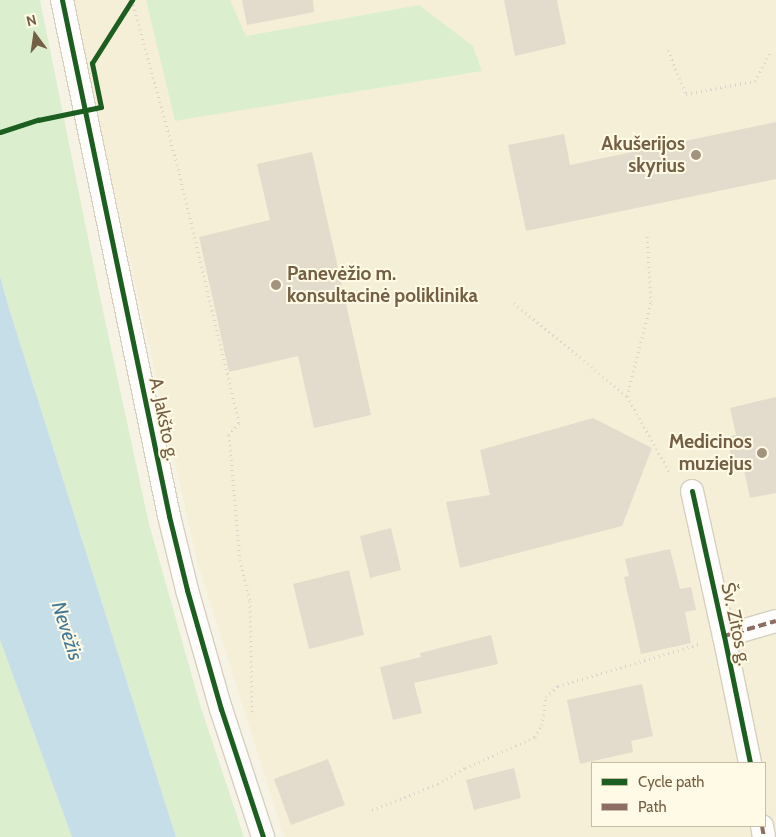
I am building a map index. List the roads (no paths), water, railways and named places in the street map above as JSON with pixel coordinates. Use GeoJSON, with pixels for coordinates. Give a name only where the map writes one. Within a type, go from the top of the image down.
{"type":"FeatureCollection","features":[{"type":"Feature","properties":{"kind":"street","name":"A. Jakšto g."},"geometry":{"type":"LineString","coordinates":[[62,0],[174,535],[221,709],[262,837]]}},
{"type":"Feature","properties":{"kind":"street","name":"Šv. Zitos g."},"geometry":{"type":"LineString","coordinates":[[692,491],[750,762]]}},
{"type":"Feature","properties":{"kind":"street"},"geometry":{"type":"LineString","coordinates":[[724,636],[776,621]]}},
{"type":"Feature","properties":{"kind":"water","name":"Nevėžis"},"geometry":{"type":"Polygon","coordinates":[[[0,276],[176,837],[72,837],[0,640],[0,276]]]}},
{"type":"Feature","properties":{"kind":"place","name":"Akušerijos skyrius"},"geometry":{"type":"Point","coordinates":[696,155]}},
{"type":"Feature","properties":{"kind":"place","name":"Panevėžio m. konsultacinė poliklinika"},"geometry":{"type":"Point","coordinates":[276,285]}},
{"type":"Feature","properties":{"kind":"place","name":"Medicinos muziejus"},"geometry":{"type":"Point","coordinates":[762,453]}}]}
